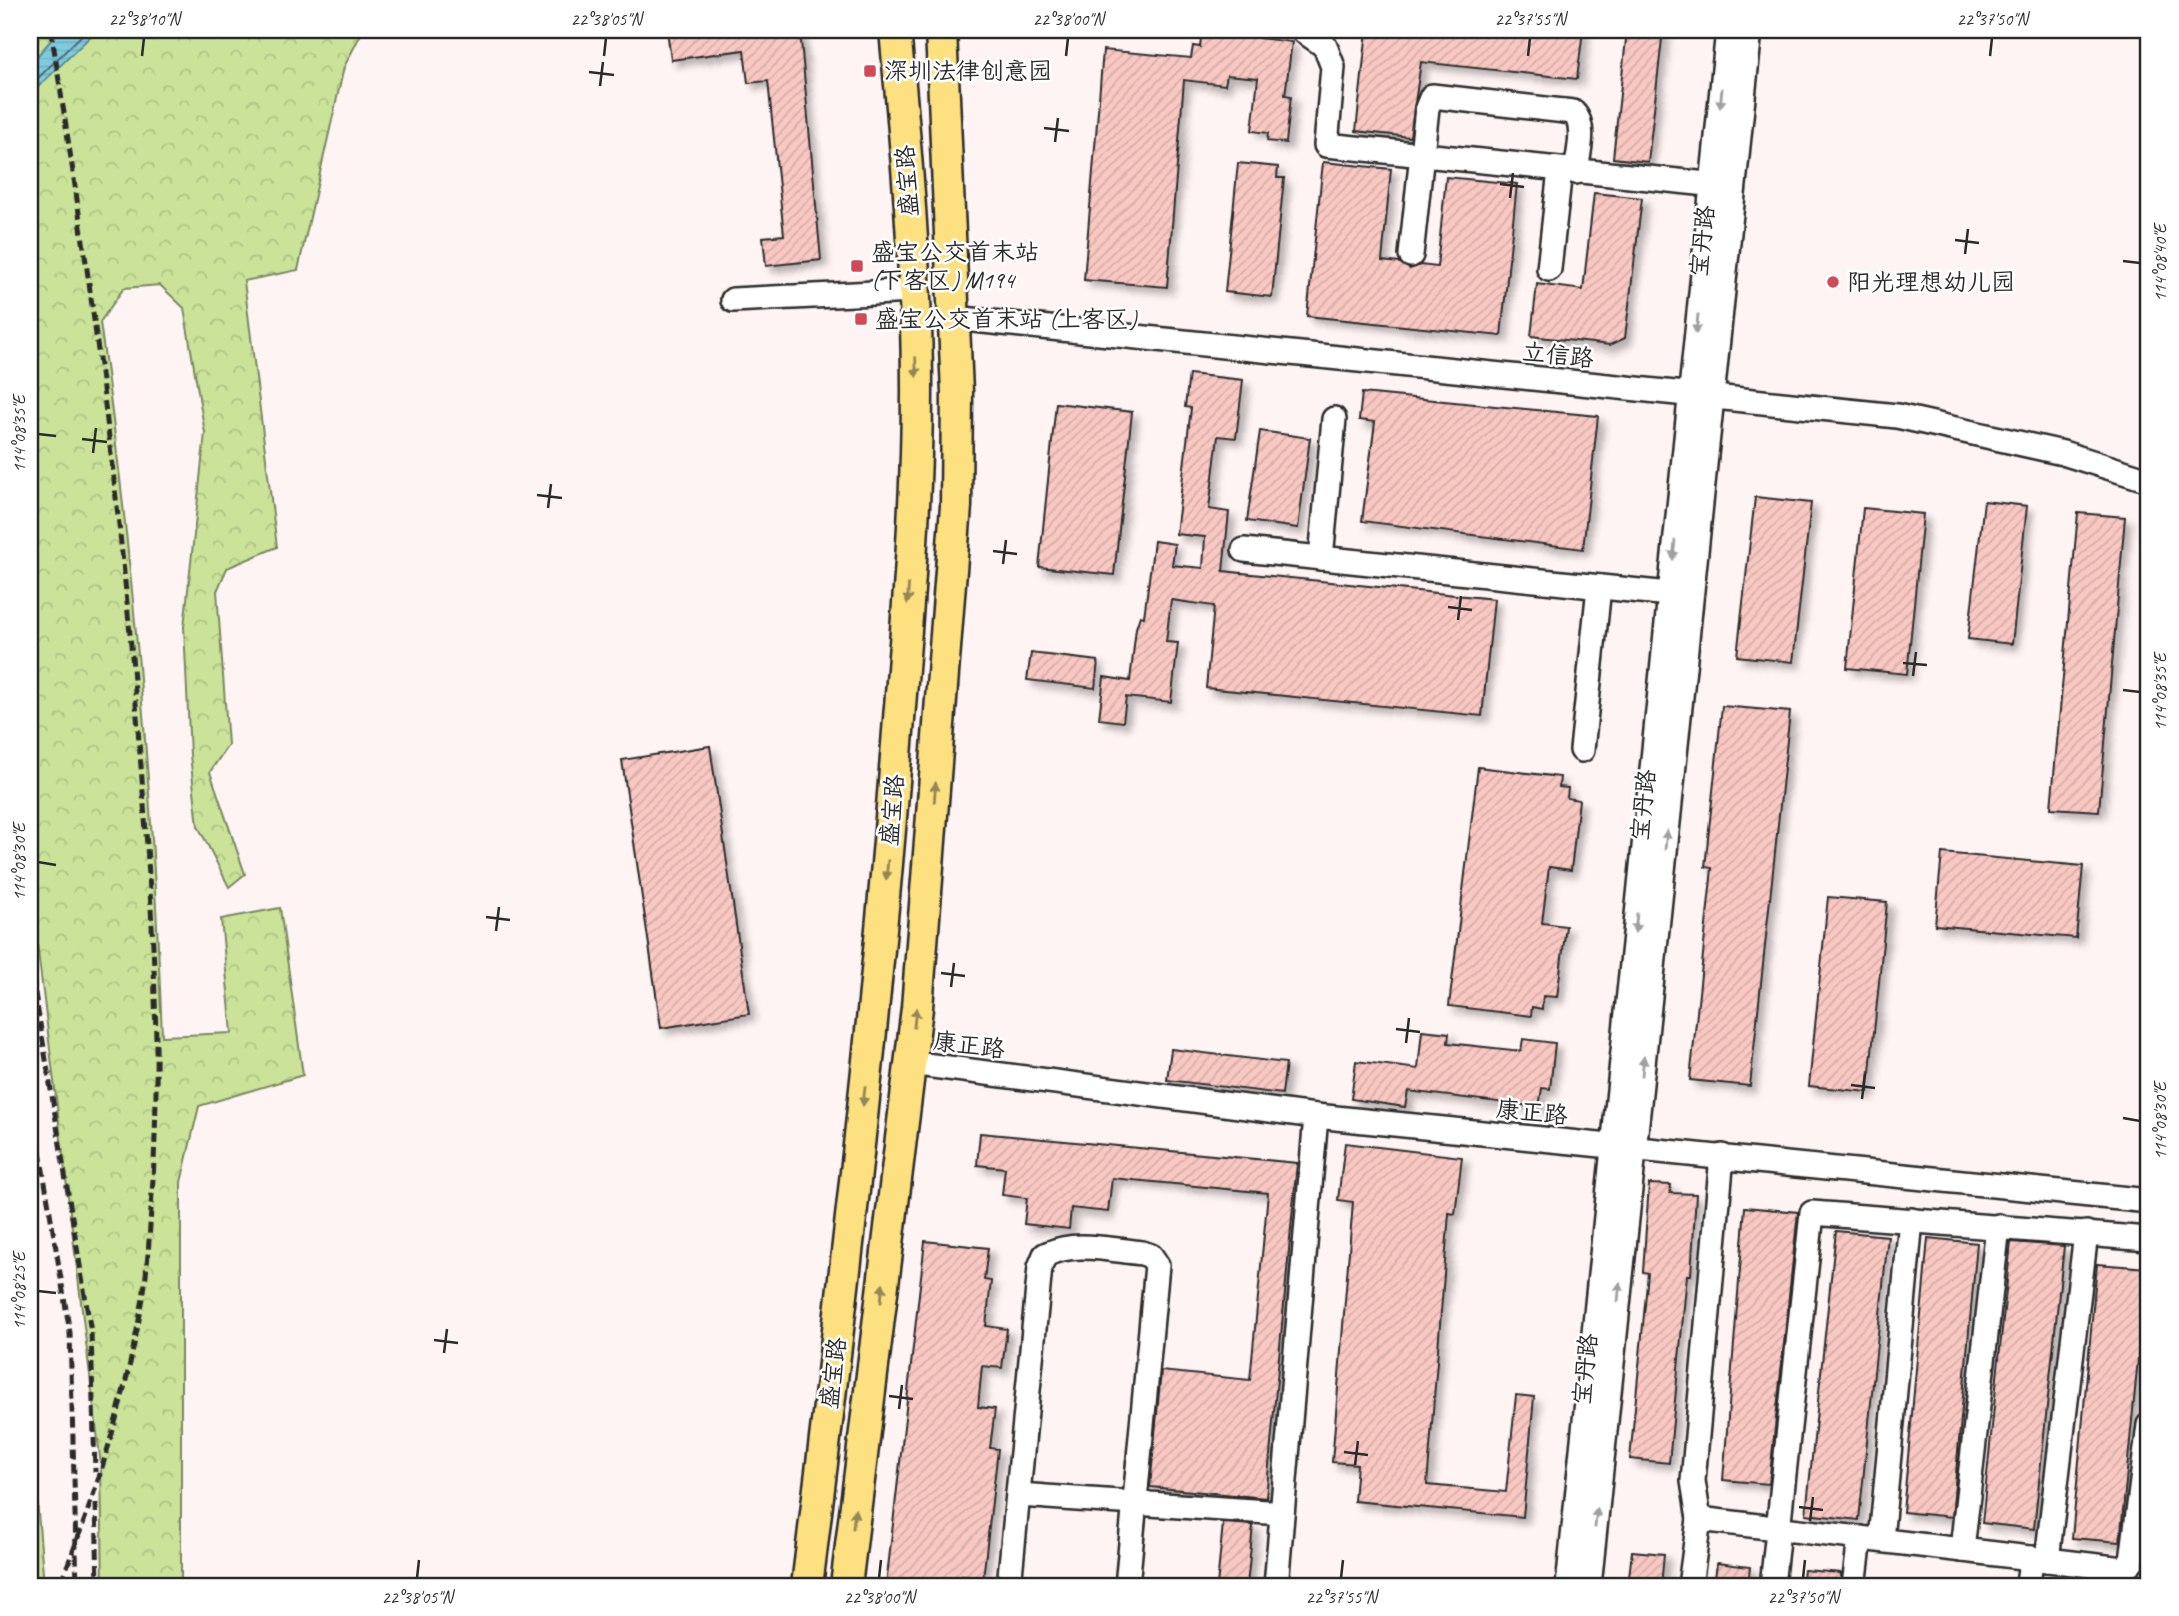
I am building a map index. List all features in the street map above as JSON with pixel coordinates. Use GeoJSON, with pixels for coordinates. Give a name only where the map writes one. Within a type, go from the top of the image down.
{"type":"FeatureCollection","features":[{"type":"Feature","properties":{"kind":"main road","name":"盛宝路"},"geometry":{"type":"LineString","coordinates":[[807,1586],[843,1293],[883,923],[908,607],[917,390],[909,184],[895,30]]}},
{"type":"Feature","properties":{"kind":"main road","name":"盛宝路"},"geometry":{"type":"LineString","coordinates":[[846,1586],[928,900],[956,506],[957,392],[941,30]]}},
{"type":"Feature","properties":{"kind":"street"},"geometry":{"type":"LineString","coordinates":[[1302,30],[1325,46],[1333,67],[1326,145],[1723,185]]}},
{"type":"Feature","properties":{"kind":"street","name":"宝丹路"},"geometry":{"type":"LineString","coordinates":[[1723,185],[1728,30]]}},
{"type":"Feature","properties":{"kind":"street","name":"宝丹路"},"geometry":{"type":"LineString","coordinates":[[1568,1586],[1623,1147],[1723,185],[1750,30]]}},
{"type":"Feature","properties":{"kind":"street"},"geometry":{"type":"LineString","coordinates":[[1411,255],[1427,108],[1429,101],[1436,95],[1573,112],[1579,117],[1581,126],[1568,171],[1549,269]]}},
{"type":"Feature","properties":{"kind":"street"},"geometry":{"type":"LineString","coordinates":[[733,300],[913,291]]}},
{"type":"Feature","properties":{"kind":"street","name":"立信路"},"geometry":{"type":"LineString","coordinates":[[954,318],[1897,416],[2038,447],[2149,480]]}},
{"type":"Feature","properties":{"kind":"street","name":"宝丹路"},"geometry":{"type":"LineString","coordinates":[[1589,1586],[1669,594],[1701,396]]}},
{"type":"Feature","properties":{"kind":"street"},"geometry":{"type":"LineString","coordinates":[[1321,558],[1334,419]]}},
{"type":"Feature","properties":{"kind":"street"},"geometry":{"type":"LineString","coordinates":[[1244,550],[1669,594]]}},
{"type":"Feature","properties":{"kind":"street"},"geometry":{"type":"LineString","coordinates":[[1582,750],[1599,587]]}},
{"type":"Feature","properties":{"kind":"street","name":"康正路"},"geometry":{"type":"LineString","coordinates":[[910,1063],[1316,1116],[2149,1201]]}},
{"type":"Feature","properties":{"kind":"street"},"geometry":{"type":"LineString","coordinates":[[1276,1586],[1316,1116]]}},
{"type":"Feature","properties":{"kind":"street"},"geometry":{"type":"LineString","coordinates":[[1690,1586],[1699,1519],[1693,1481],[1722,1156]]}},
{"type":"Feature","properties":{"kind":"street"},"geometry":{"type":"LineString","coordinates":[[1772,1586],[1812,1213],[2149,1238]]}},
{"type":"Feature","properties":{"kind":"street"},"geometry":{"type":"LineString","coordinates":[[1853,1586],[1870,1539],[1911,1220]]}},
{"type":"Feature","properties":{"kind":"street"},"geometry":{"type":"LineString","coordinates":[[1962,1550],[1998,1226]]}},
{"type":"Feature","properties":{"kind":"street"},"geometry":{"type":"LineString","coordinates":[[2028,1586],[2039,1559],[2086,1233]]}},
{"type":"Feature","properties":{"kind":"street"},"geometry":{"type":"LineString","coordinates":[[1009,1586],[1040,1267],[1045,1255],[1059,1248],[1079,1247],[1151,1256],[1157,1265],[1127,1586]]}},
{"type":"Feature","properties":{"kind":"street"},"geometry":{"type":"LineString","coordinates":[[1699,1519],[2039,1559],[2122,1578],[2132,1561],[2149,1425]]}},
{"type":"Feature","properties":{"kind":"street"},"geometry":{"type":"LineString","coordinates":[[1018,1495],[1282,1513]]}},
{"type":"Feature","properties":{"kind":"green space"},"geometry":{"type":"Polygon","coordinates":[[[30,30],[363,30],[344,67],[298,270],[244,281],[277,547],[227,568],[217,591],[228,745],[210,772],[245,874],[229,887],[198,826],[190,755],[184,627],[205,433],[184,308],[160,285],[124,288],[100,322],[140,678],[162,1036],[232,1033],[221,919],[280,908],[303,1075],[199,1106],[181,1182],[181,1586],[103,1586],[101,1465],[30,886],[30,30]]]}},
{"type":"Feature","properties":{"kind":"green space"},"geometry":{"type":"Polygon","coordinates":[[[30,1414],[44,1586],[30,1586],[30,1414]]]}},
{"type":"Feature","properties":{"kind":"water"},"geometry":{"type":"Polygon","coordinates":[[[60,30],[97,30],[30,95],[30,64],[60,30]]]}},
{"type":"Feature","properties":{"kind":"building"},"geometry":{"type":"Polygon","coordinates":[[[667,30],[800,30],[821,260],[766,266],[763,237],[784,235],[768,81],[748,83],[744,50],[671,60],[667,30]]]}},
{"type":"Feature","properties":{"kind":"building"},"geometry":{"type":"Polygon","coordinates":[[[1202,30],[1260,30],[1259,38],[1292,42],[1285,95],[1291,96],[1286,143],[1267,141],[1268,133],[1252,131],[1258,78],[1227,75],[1225,85],[1184,80],[1167,287],[1084,280],[1103,50],[1191,58],[1193,46],[1200,47],[1202,30]]]}},
{"type":"Feature","properties":{"kind":"building"},"geometry":{"type":"Polygon","coordinates":[[[1367,30],[1583,30],[1577,79],[1421,62],[1410,137],[1356,131],[1367,30]]]}},
{"type":"Feature","properties":{"kind":"building"},"geometry":{"type":"Polygon","coordinates":[[[1627,30],[1663,30],[1648,162],[1613,158],[1627,30]]]}},
{"type":"Feature","properties":{"kind":"building"},"geometry":{"type":"Polygon","coordinates":[[[1323,162],[1391,169],[1382,261],[1400,263],[1410,269],[1420,265],[1437,267],[1446,177],[1517,184],[1501,336],[1307,316],[1323,162]]]}},
{"type":"Feature","properties":{"kind":"building"},"geometry":{"type":"Polygon","coordinates":[[[1238,163],[1278,167],[1277,178],[1284,178],[1272,297],[1225,292],[1238,163]]]}},
{"type":"Feature","properties":{"kind":"building"},"geometry":{"type":"Polygon","coordinates":[[[1594,193],[1642,198],[1625,338],[1610,345],[1531,336],[1537,284],[1583,290],[1594,193]]]}},
{"type":"Feature","properties":{"kind":"building"},"geometry":{"type":"Polygon","coordinates":[[[1189,374],[1243,380],[1236,438],[1218,436],[1209,509],[1229,512],[1223,571],[1494,599],[1482,716],[1206,688],[1214,606],[1171,600],[1166,642],[1178,643],[1171,702],[1126,697],[1123,722],[1099,719],[1104,677],[1130,681],[1136,628],[1140,616],[1144,617],[1154,541],[1175,544],[1172,565],[1203,568],[1205,537],[1176,534],[1191,408],[1185,407],[1189,374]]]}},
{"type":"Feature","properties":{"kind":"building"},"geometry":{"type":"Polygon","coordinates":[[[1362,393],[1598,416],[1583,549],[1362,521],[1375,422],[1359,420],[1362,393]]]}},
{"type":"Feature","properties":{"kind":"building"},"geometry":{"type":"Polygon","coordinates":[[[1056,403],[1132,412],[1114,575],[1039,567],[1056,403]]]}},
{"type":"Feature","properties":{"kind":"building"},"geometry":{"type":"Polygon","coordinates":[[[1260,431],[1310,438],[1298,528],[1247,521],[1260,431]]]}},
{"type":"Feature","properties":{"kind":"building"},"geometry":{"type":"Polygon","coordinates":[[[1755,497],[1811,503],[1793,662],[1737,656],[1755,497]]]}},
{"type":"Feature","properties":{"kind":"building"},"geometry":{"type":"Polygon","coordinates":[[[1984,501],[2027,506],[2012,644],[1968,639],[1984,501]]]}},
{"type":"Feature","properties":{"kind":"building"},"geometry":{"type":"Polygon","coordinates":[[[1863,508],[1923,514],[1907,674],[1847,668],[1863,508]]]}},
{"type":"Feature","properties":{"kind":"building"},"geometry":{"type":"Polygon","coordinates":[[[2078,513],[2125,517],[2099,811],[2051,808],[2078,513]]]}},
{"type":"Feature","properties":{"kind":"building"},"geometry":{"type":"Polygon","coordinates":[[[1031,653],[1098,661],[1095,688],[1027,680],[1031,653]]]}},
{"type":"Feature","properties":{"kind":"building"},"geometry":{"type":"Polygon","coordinates":[[[1722,706],[1790,712],[1750,1086],[1690,1080],[1712,868],[1705,867],[1722,706]]]}},
{"type":"Feature","properties":{"kind":"building"},"geometry":{"type":"Polygon","coordinates":[[[710,746],[749,1014],[661,1028],[622,760],[710,746]]]}},
{"type":"Feature","properties":{"kind":"building"},"geometry":{"type":"Polygon","coordinates":[[[1478,767],[1560,777],[1559,787],[1568,788],[1567,798],[1579,800],[1571,870],[1549,867],[1542,923],[1566,926],[1557,997],[1543,996],[1542,1009],[1532,1007],[1531,1016],[1449,1006],[1478,767]]]}},
{"type":"Feature","properties":{"kind":"building"},"geometry":{"type":"Polygon","coordinates":[[[1942,853],[2083,866],[2076,938],[1935,925],[1942,853]]]}},
{"type":"Feature","properties":{"kind":"building"},"geometry":{"type":"Polygon","coordinates":[[[1828,897],[1887,902],[1868,1092],[1809,1086],[1828,897]]]}},
{"type":"Feature","properties":{"kind":"building"},"geometry":{"type":"Polygon","coordinates":[[[1422,1030],[1449,1033],[1448,1043],[1521,1051],[1523,1039],[1555,1043],[1550,1089],[1542,1088],[1539,1107],[1408,1091],[1405,1107],[1351,1099],[1356,1061],[1418,1069],[1422,1030]]]}},
{"type":"Feature","properties":{"kind":"building"},"geometry":{"type":"Polygon","coordinates":[[[1171,1049],[1286,1063],[1282,1094],[1167,1080],[1171,1049]]]}},
{"type":"Feature","properties":{"kind":"building"},"geometry":{"type":"Polygon","coordinates":[[[980,1133],[1297,1163],[1266,1498],[1150,1487],[1161,1371],[1250,1380],[1268,1193],[1112,1178],[1108,1212],[1071,1208],[1069,1229],[1024,1224],[1027,1198],[1002,1195],[1005,1168],[977,1165],[980,1133]]]}},
{"type":"Feature","properties":{"kind":"building"},"geometry":{"type":"Polygon","coordinates":[[[1345,1143],[1462,1157],[1455,1214],[1449,1213],[1427,1485],[1506,1492],[1516,1395],[1534,1397],[1523,1517],[1354,1501],[1357,1464],[1332,1462],[1353,1202],[1338,1200],[1345,1143]]]}},
{"type":"Feature","properties":{"kind":"building"},"geometry":{"type":"Polygon","coordinates":[[[1649,1184],[1671,1185],[1670,1193],[1696,1194],[1691,1275],[1687,1275],[1669,1463],[1630,1459],[1648,1273],[1643,1272],[1649,1184]]]}},
{"type":"Feature","properties":{"kind":"building"},"geometry":{"type":"Polygon","coordinates":[[[1745,1207],[1798,1212],[1769,1484],[1723,1480],[1745,1207]]]}},
{"type":"Feature","properties":{"kind":"building"},"geometry":{"type":"Polygon","coordinates":[[[1836,1231],[1888,1236],[1859,1520],[1806,1514],[1836,1231]]]}},
{"type":"Feature","properties":{"kind":"building"},"geometry":{"type":"Polygon","coordinates":[[[1928,1238],[1977,1243],[1952,1517],[1903,1512],[1928,1238]]]}},
{"type":"Feature","properties":{"kind":"building"},"geometry":{"type":"Polygon","coordinates":[[[925,1241],[988,1248],[984,1280],[991,1281],[986,1326],[1007,1329],[1002,1368],[982,1366],[978,1407],[995,1409],[990,1448],[998,1449],[983,1579],[962,1576],[961,1586],[886,1586],[925,1241]]]}},
{"type":"Feature","properties":{"kind":"building"},"geometry":{"type":"Polygon","coordinates":[[[2011,1242],[2064,1246],[2034,1529],[1982,1523],[2011,1242]]]}},
{"type":"Feature","properties":{"kind":"building"},"geometry":{"type":"Polygon","coordinates":[[[2097,1264],[2147,1268],[2120,1542],[2072,1538],[2097,1264]]]}},
{"type":"Feature","properties":{"kind":"building"},"geometry":{"type":"Polygon","coordinates":[[[1223,1523],[1253,1525],[1247,1586],[1217,1586],[1223,1523]]]}},
{"type":"Feature","properties":{"kind":"building"},"geometry":{"type":"Polygon","coordinates":[[[1632,1551],[1664,1554],[1661,1586],[1628,1586],[1632,1551]]]}},
{"type":"Feature","properties":{"kind":"building"},"geometry":{"type":"Polygon","coordinates":[[[1717,1563],[1750,1567],[1748,1586],[1714,1586],[1717,1563]]]}},
{"type":"Feature","properties":{"kind":"building"},"geometry":{"type":"Polygon","coordinates":[[[1804,1570],[1841,1573],[1840,1586],[1802,1586],[1804,1570]]]}},
{"type":"Feature","properties":{"kind":"railway"},"geometry":{"type":"LineString","coordinates":[[51,30],[90,291],[131,641],[147,842],[156,1066],[153,1179],[143,1298],[109,1445],[59,1586]]}},
{"type":"Feature","properties":{"kind":"railway"},"geometry":{"type":"LineString","coordinates":[[30,963],[91,1332],[95,1472]]}},
{"type":"Feature","properties":{"kind":"railway"},"geometry":{"type":"LineString","coordinates":[[30,1092],[70,1333],[77,1586]]}},
{"type":"Feature","properties":{"kind":"railway"},"geometry":{"type":"LineString","coordinates":[[96,1503],[98,1586]]}},
{"type":"Feature","properties":{"kind":"place","name":"深圳法律创意园"},"geometry":{"type":"Point","coordinates":[870,71]}},
{"type":"Feature","properties":{"kind":"place","name":"盛宝公交首末站 (下客区) M194"},"geometry":{"type":"Point","coordinates":[857,266]}},
{"type":"Feature","properties":{"kind":"place","name":"阳光理想幼儿园"},"geometry":{"type":"Point","coordinates":[1833,282]}},
{"type":"Feature","properties":{"kind":"place","name":"盛宝公交首末站 (上客区)"},"geometry":{"type":"Point","coordinates":[861,319]}}]}
